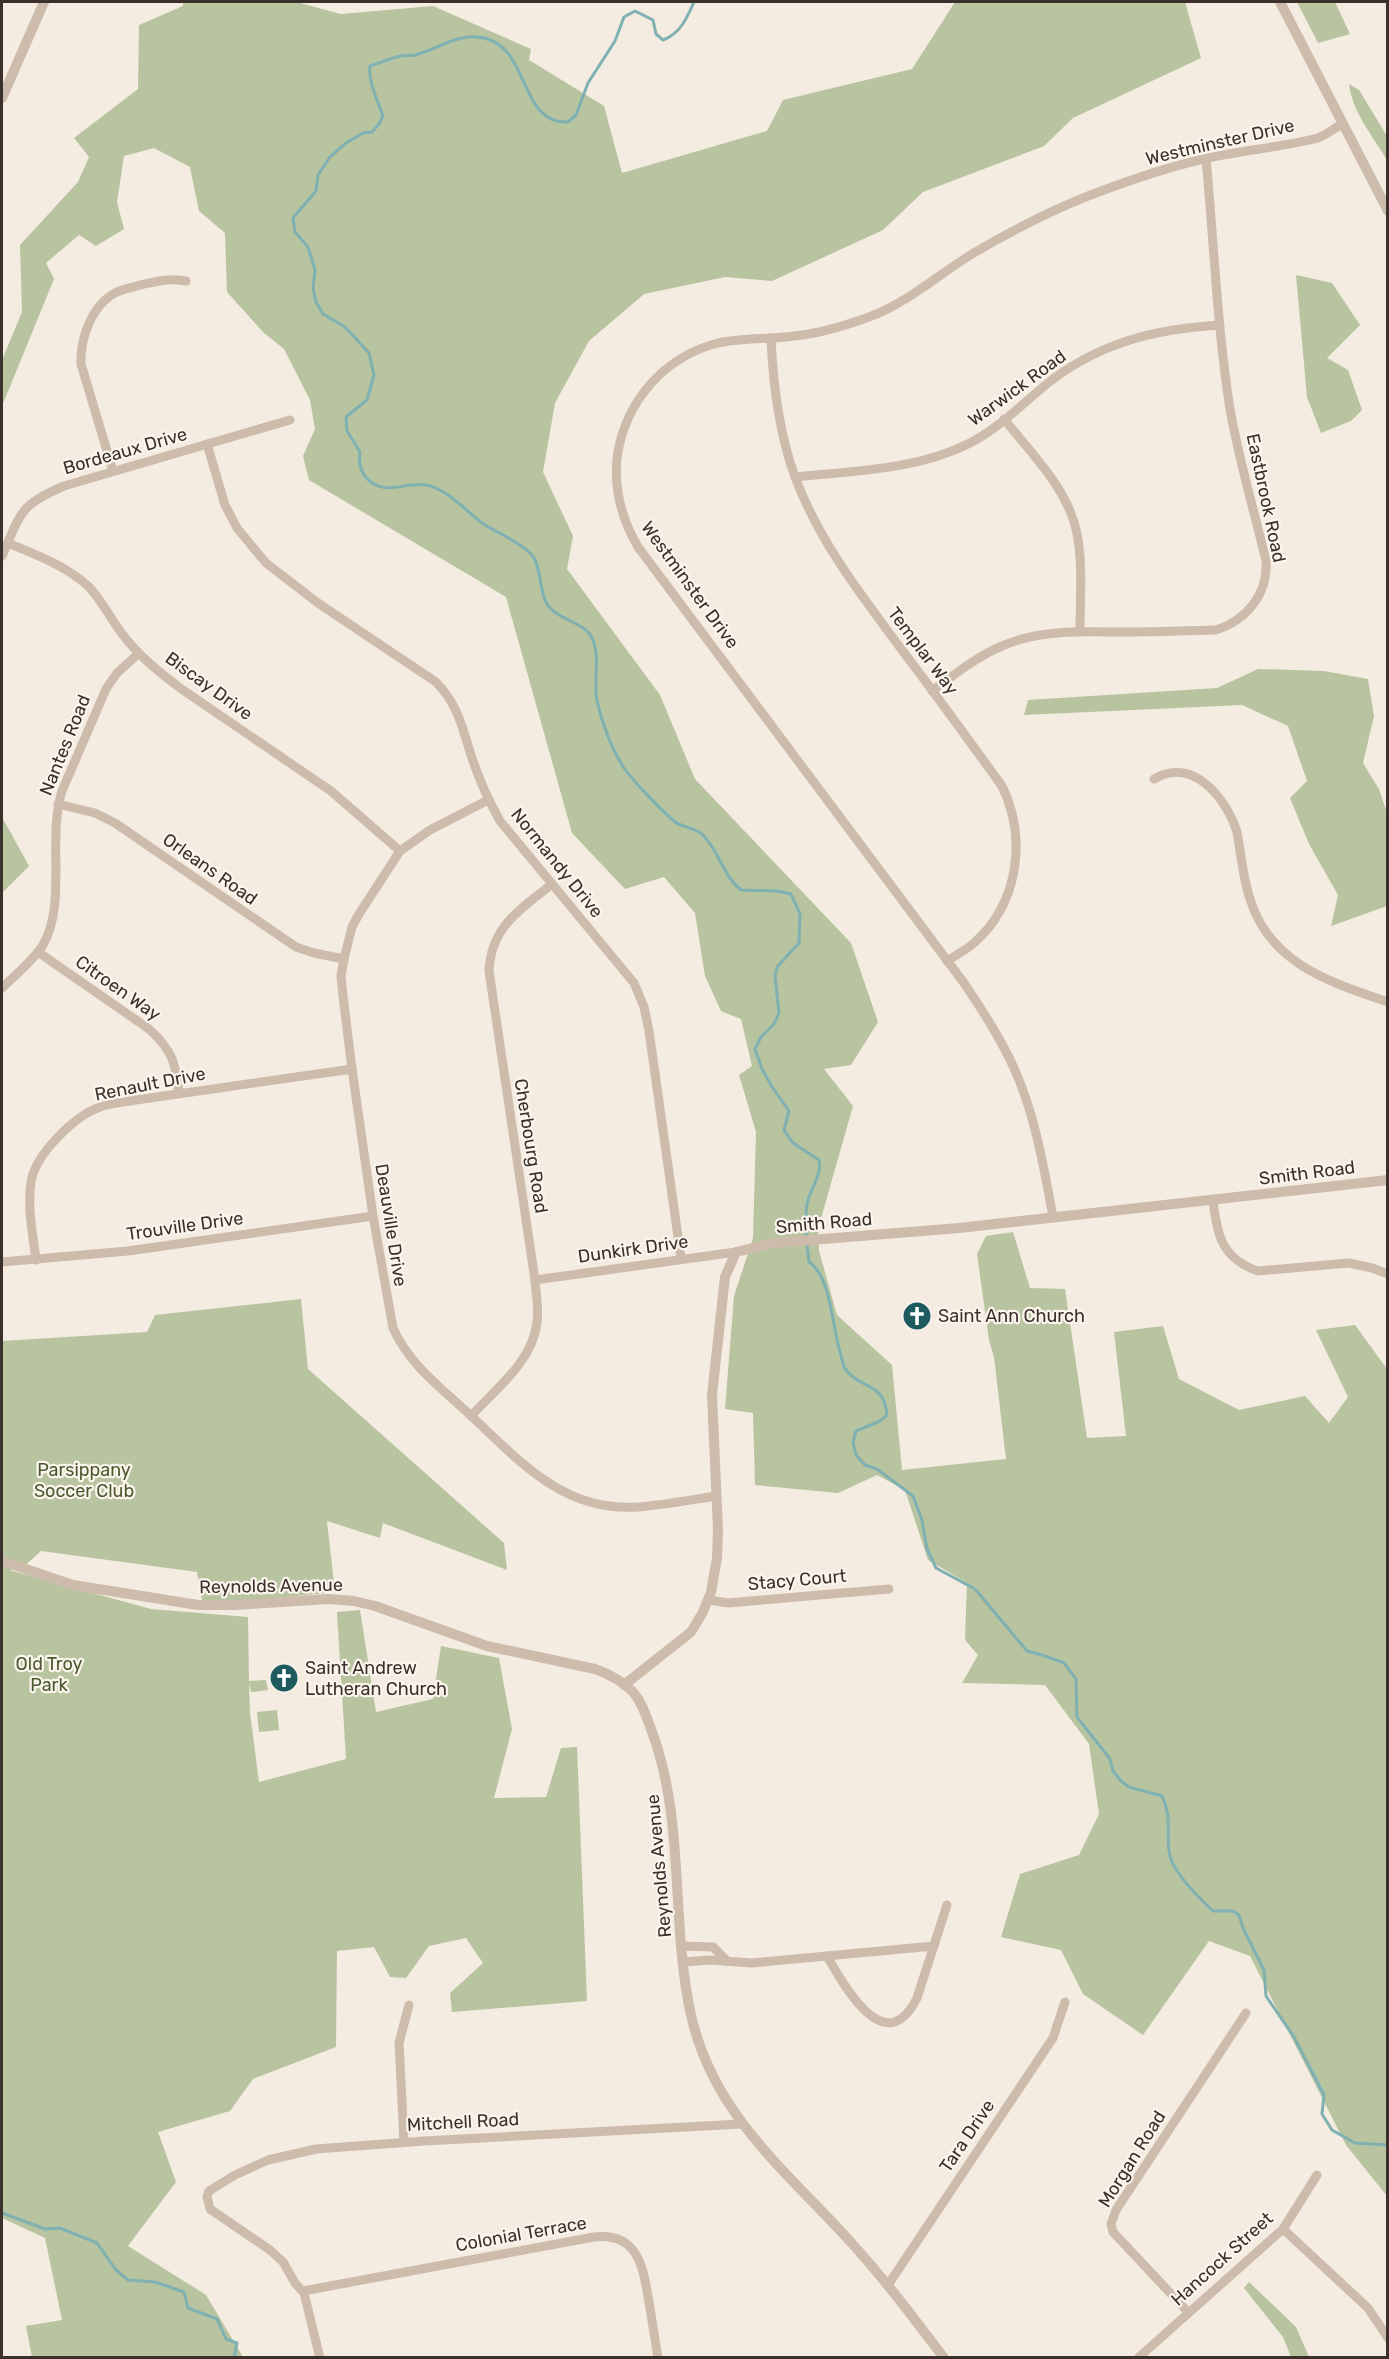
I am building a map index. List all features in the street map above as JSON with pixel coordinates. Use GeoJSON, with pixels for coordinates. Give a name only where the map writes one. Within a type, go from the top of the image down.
{"type":"FeatureCollection","features":[{"type":"Feature","properties":{"kind":"street"},"geometry":{"type":"LineString","coordinates":[[2,98],[44,2]]}},
{"type":"Feature","properties":{"kind":"street"},"geometry":{"type":"LineString","coordinates":[[1280,2],[1388,211]]}},
{"type":"Feature","properties":{"kind":"street","name":"Westminster Drive"},"geometry":{"type":"LineString","coordinates":[[1053,1218],[1036,1132],[1016,1074],[986,1016],[638,547],[623,516],[616,479],[620,440],[631,410],[649,384],[672,364],[702,348],[720,343],[819,332],[885,310],[972,254],[1028,223],[1087,196],[1149,174],[1206,159],[1320,137],[1342,124]]}},
{"type":"Feature","properties":{"kind":"street","name":"Eastbrook Road"},"geometry":{"type":"LineString","coordinates":[[933,691],[962,669],[1001,646],[1038,635],[1080,631],[1216,630],[1244,616],[1262,590],[1266,561],[1240,460],[1230,409],[1220,325],[1206,159]]}},
{"type":"Feature","properties":{"kind":"street"},"geometry":{"type":"LineString","coordinates":[[113,471],[81,364],[80,349],[84,334],[103,301],[117,292],[167,278],[186,281]]}},
{"type":"Feature","properties":{"kind":"street","name":"Warwick Road"},"geometry":{"type":"LineString","coordinates":[[795,477],[886,467],[936,456],[971,442],[1069,369],[1114,345],[1157,332],[1220,325]]}},
{"type":"Feature","properties":{"kind":"street","name":"Templar Way"},"geometry":{"type":"LineString","coordinates":[[771,338],[778,410],[795,477],[824,539],[844,573],[1002,786],[1012,809],[1017,841],[1013,879],[1005,903],[983,934],[947,961]]}},
{"type":"Feature","properties":{"kind":"street"},"geometry":{"type":"LineString","coordinates":[[1004,419],[1060,493],[1074,522],[1080,553],[1080,631]]}},
{"type":"Feature","properties":{"kind":"street","name":"Bordeaux Drive"},"geometry":{"type":"LineString","coordinates":[[2,556],[18,518],[29,504],[40,496],[113,471],[290,420]]}},
{"type":"Feature","properties":{"kind":"street","name":"Normandy Drive"},"geometry":{"type":"LineString","coordinates":[[207,444],[225,505],[237,528],[266,563],[318,603],[436,682],[450,697],[459,714],[488,800],[511,837],[627,973],[644,1007],[650,1031],[681,1258]]}},
{"type":"Feature","properties":{"kind":"street","name":"Biscay Drive"},"geometry":{"type":"LineString","coordinates":[[8,543],[73,574],[90,588],[138,654],[180,688],[331,791],[400,851]]}},
{"type":"Feature","properties":{"kind":"street","name":"Nantes Road"},"geometry":{"type":"LineString","coordinates":[[2,988],[38,952],[51,927],[54,907],[54,831],[58,804],[106,689],[117,673],[138,654]]}},
{"type":"Feature","properties":{"kind":"street"},"geometry":{"type":"LineString","coordinates":[[1154,779],[1171,772],[1184,773],[1201,780],[1220,798],[1233,819],[1237,832],[1253,909],[1277,947],[1290,960],[1312,972],[1388,1002]]}},
{"type":"Feature","properties":{"kind":"street","name":"Deauville Drive"},"geometry":{"type":"LineString","coordinates":[[488,800],[430,830],[400,851],[359,914],[350,933],[344,959],[342,986],[352,1069],[389,1313],[398,1340],[416,1364],[536,1476],[552,1486],[583,1500],[602,1505],[638,1507],[716,1496]]}},
{"type":"Feature","properties":{"kind":"street","name":"Orleans Road"},"geometry":{"type":"LineString","coordinates":[[58,804],[95,813],[115,823],[296,947],[344,959]]}},
{"type":"Feature","properties":{"kind":"street","name":"Cherbourg Road"},"geometry":{"type":"LineString","coordinates":[[471,1416],[523,1359],[530,1349],[537,1322],[535,1280],[489,971],[493,945],[502,928],[552,884]]}},
{"type":"Feature","properties":{"kind":"street","name":"Citroen Way"},"geometry":{"type":"LineString","coordinates":[[38,952],[162,1040],[170,1050],[179,1093]]}},
{"type":"Feature","properties":{"kind":"street","name":"Renault Drive"},"geometry":{"type":"LineString","coordinates":[[36,1260],[30,1188],[34,1169],[47,1150],[75,1122],[101,1106],[352,1069]]}},
{"type":"Feature","properties":{"kind":"street","name":"Smith Road"},"geometry":{"type":"LineString","coordinates":[[736,1252],[774,1243],[1053,1218],[1388,1180]]}},
{"type":"Feature","properties":{"kind":"street"},"geometry":{"type":"LineString","coordinates":[[1213,1201],[1216,1228],[1224,1247],[1233,1259],[1246,1267],[1258,1271],[1349,1263],[1388,1274]]}},
{"type":"Feature","properties":{"kind":"street","name":"Trouville Drive"},"geometry":{"type":"LineString","coordinates":[[2,1262],[128,1251],[373,1216]]}},
{"type":"Feature","properties":{"kind":"street"},"geometry":{"type":"LineString","coordinates":[[624,1685],[691,1632],[699,1622],[709,1600],[717,1558],[712,1395],[724,1277],[736,1252]]}},
{"type":"Feature","properties":{"kind":"street","name":"Dunkirk Drive"},"geometry":{"type":"LineString","coordinates":[[535,1280],[736,1252]]}},
{"type":"Feature","properties":{"kind":"street","name":"Reynolds Avenue"},"geometry":{"type":"LineString","coordinates":[[2,1561],[73,1585],[198,1605],[328,1599],[365,1603],[487,1646],[595,1669],[610,1675],[624,1685],[641,1703],[657,1744],[667,1782],[675,1840],[682,1946],[691,2016],[705,2058],[741,2124],[888,2284],[944,2358]]}},
{"type":"Feature","properties":{"kind":"street","name":"Stacy Court"},"geometry":{"type":"LineString","coordinates":[[709,1600],[728,1603],[889,1589]]}},
{"type":"Feature","properties":{"kind":"street"},"geometry":{"type":"LineString","coordinates":[[827,1956],[863,2011],[873,2018],[888,2021],[901,2018],[914,2005],[947,1905]]}},
{"type":"Feature","properties":{"kind":"street"},"geometry":{"type":"LineString","coordinates":[[682,1946],[713,1947],[727,1960]]}},
{"type":"Feature","properties":{"kind":"street"},"geometry":{"type":"LineString","coordinates":[[684,1962],[727,1960],[752,1963],[934,1946]]}},
{"type":"Feature","properties":{"kind":"street","name":"Tara Drive"},"geometry":{"type":"LineString","coordinates":[[888,2284],[1053,2038],[1065,2002]]}},
{"type":"Feature","properties":{"kind":"street"},"geometry":{"type":"LineString","coordinates":[[404,2142],[399,2055],[401,2029],[409,2006]]}},
{"type":"Feature","properties":{"kind":"street","name":"Morgan Road"},"geometry":{"type":"LineString","coordinates":[[1188,2312],[1113,2232],[1111,2224],[1116,2210],[1246,2013]]}},
{"type":"Feature","properties":{"kind":"street","name":"Mitchell Road"},"geometry":{"type":"LineString","coordinates":[[303,2291],[295,2283],[283,2262],[270,2250],[210,2210],[207,2204],[209,2191],[213,2187],[268,2160],[316,2149],[404,2142],[741,2124]]}},
{"type":"Feature","properties":{"kind":"street","name":"Hancock Street"},"geometry":{"type":"LineString","coordinates":[[1138,2358],[1283,2229],[1317,2175]]}},
{"type":"Feature","properties":{"kind":"street"},"geometry":{"type":"LineString","coordinates":[[1283,2229],[1368,2308],[1388,2338]]}},
{"type":"Feature","properties":{"kind":"street","name":"Colonial Terrace"},"geometry":{"type":"LineString","coordinates":[[303,2291],[594,2237],[613,2238],[631,2248],[641,2262],[658,2358]]}},
{"type":"Feature","properties":{"kind":"street"},"geometry":{"type":"LineString","coordinates":[[303,2291],[320,2358]]}},
{"type":"Feature","properties":{"kind":"green space"},"geometry":{"type":"Polygon","coordinates":[[[183,2],[296,2],[341,14],[433,6],[531,49],[529,60],[604,106],[622,173],[767,131],[783,100],[912,69],[955,2],[1185,2],[1201,58],[1073,118],[1044,146],[923,192],[883,230],[772,281],[725,277],[644,294],[589,341],[555,403],[543,472],[573,536],[567,569],[660,695],[695,779],[851,943],[878,1022],[851,1065],[824,1069],[853,1106],[818,1229],[819,1251],[837,1315],[892,1365],[902,1470],[1006,1459],[994,1357],[989,1340],[977,1254],[986,1236],[1013,1232],[1030,1288],[1065,1289],[1087,1438],[1126,1436],[1114,1332],[1163,1326],[1179,1379],[1239,1410],[1305,1396],[1329,1423],[1348,1397],[1316,1330],[1355,1325],[1387,1369],[1387,2196],[1346,2145],[1250,1956],[1209,1941],[1143,2035],[1083,1994],[1061,1950],[1001,1937],[1020,1874],[1079,1855],[1099,1814],[1089,1744],[1045,1685],[962,1683],[978,1655],[965,1640],[967,1583],[928,1560],[905,1490],[877,1475],[838,1493],[755,1485],[753,1413],[725,1409],[734,1296],[753,1238],[756,1132],[739,1075],[752,1066],[741,1019],[721,1011],[705,976],[695,913],[664,877],[625,889],[572,833],[506,597],[309,480],[303,456],[315,429],[310,400],[284,349],[264,333],[227,292],[225,233],[199,211],[190,167],[154,148],[124,156],[117,202],[124,229],[96,246],[79,235],[46,263],[54,279],[2,406],[2,360],[22,312],[20,245],[78,182],[89,157],[74,138],[138,89],[139,25],[183,6],[183,2]]]}},
{"type":"Feature","properties":{"kind":"green space"},"geometry":{"type":"Polygon","coordinates":[[[1297,2],[1335,2],[1350,34],[1318,43],[1297,2]]]}},
{"type":"Feature","properties":{"kind":"green space"},"geometry":{"type":"Polygon","coordinates":[[[1349,84],[1359,90],[1387,136],[1387,160],[1354,104],[1349,84]]]}},
{"type":"Feature","properties":{"kind":"green space"},"geometry":{"type":"Polygon","coordinates":[[[1296,275],[1332,283],[1360,325],[1327,358],[1348,370],[1362,410],[1351,421],[1321,433],[1307,397],[1296,275]]]}},
{"type":"Feature","properties":{"kind":"green space"},"geometry":{"type":"Polygon","coordinates":[[[1258,669],[1324,671],[1368,679],[1374,716],[1363,763],[1379,789],[1387,813],[1387,906],[1331,926],[1338,895],[1309,844],[1290,798],[1307,781],[1288,726],[1242,705],[1024,715],[1028,700],[1217,688],[1258,669]]]}},
{"type":"Feature","properties":{"kind":"green space"},"geometry":{"type":"Polygon","coordinates":[[[2,817],[29,866],[2,893],[2,817]]]}},
{"type":"Feature","properties":{"kind":"green space"},"geometry":{"type":"Polygon","coordinates":[[[301,1299],[308,1369],[504,1543],[507,1570],[383,1523],[380,1538],[327,1521],[335,1592],[257,1600],[202,1600],[197,1572],[41,1551],[20,1570],[9,1570],[151,1609],[248,1617],[249,1681],[266,1680],[268,1690],[251,1692],[249,1684],[250,1713],[259,1782],[346,1759],[337,1612],[360,1610],[376,1712],[433,1699],[441,1646],[499,1658],[512,1729],[494,1798],[546,1797],[561,1748],[577,1747],[587,2001],[452,2012],[450,1993],[483,1963],[466,1938],[429,1946],[406,1978],[390,1977],[374,1947],[337,1951],[336,2047],[253,2079],[230,2111],[158,2132],[176,2182],[128,2246],[206,2295],[243,2357],[32,2357],[26,2326],[62,2320],[45,2238],[2,2218],[2,1341],[147,1332],[155,1315],[301,1299]]]}},
{"type":"Feature","properties":{"kind":"green space"},"geometry":{"type":"Polygon","coordinates":[[[277,1710],[279,1730],[259,1732],[257,1712],[277,1710]]]}},
{"type":"Feature","properties":{"kind":"green space"},"geometry":{"type":"Polygon","coordinates":[[[1249,2282],[1296,2327],[1309,2357],[1291,2357],[1283,2337],[1244,2288],[1249,2282]]]}},
{"type":"Feature","properties":{"kind":"waterway"},"geometry":{"type":"LineString","coordinates":[[694,2],[678,30],[663,40],[656,34],[653,20],[635,11],[624,17],[615,41],[588,83],[576,115],[568,122],[551,119],[540,110],[507,52],[495,42],[477,37],[461,38],[423,53],[397,57],[370,66],[372,85],[383,116],[379,124],[372,132],[363,133],[346,143],[330,157],[318,175],[316,191],[293,218],[295,232],[308,247],[315,270],[313,288],[316,302],[323,314],[345,327],[369,353],[374,375],[367,400],[346,417],[347,431],[360,452],[359,461],[363,473],[372,483],[385,488],[419,485],[434,487],[448,495],[482,523],[514,541],[532,555],[537,565],[546,602],[550,608],[583,628],[592,638],[596,653],[596,693],[599,709],[612,745],[628,774],[674,821],[703,835],[730,878],[741,890],[777,891],[791,894],[800,914],[799,943],[777,967],[775,976],[779,1013],[774,1024],[761,1037],[755,1049],[762,1069],[789,1111],[784,1130],[793,1143],[819,1160],[819,1171],[808,1200],[806,1215],[809,1262],[816,1269],[826,1290],[844,1366],[858,1381],[877,1391],[885,1404],[887,1415],[880,1421],[856,1431],[853,1442],[856,1455],[865,1465],[877,1469],[913,1496],[922,1520],[927,1549],[936,1568],[975,1589],[1027,1651],[1064,1663],[1076,1679],[1077,1717],[1110,1759],[1113,1771],[1129,1787],[1162,1796],[1168,1819],[1170,1856],[1182,1878],[1213,1911],[1233,1911],[1239,1915],[1264,1970],[1266,1996],[1294,2037],[1324,2095],[1322,2114],[1332,2130],[1355,2143],[1388,2145]]}},
{"type":"Feature","properties":{"kind":"waterway"},"geometry":{"type":"LineString","coordinates":[[2,2213],[45,2229],[60,2228],[97,2243],[116,2270],[128,2280],[155,2282],[184,2292],[188,2308],[217,2319],[226,2339],[237,2343],[234,2358]]}},
{"type":"Feature","properties":{"kind":"place","name":"Saint Ann Church"},"geometry":{"type":"Point","coordinates":[917,1316]}},
{"type":"Feature","properties":{"kind":"place","name":"Saint Andrew Lutheran Church"},"geometry":{"type":"Point","coordinates":[284,1678]}},
{"type":"Feature","properties":{"kind":"park label","name":"Parsippany Soccer Club"},"geometry":{"type":"Point","coordinates":[84,1480]}},
{"type":"Feature","properties":{"kind":"park label","name":"Old Troy Park"},"geometry":{"type":"Point","coordinates":[49,1674]}}]}
